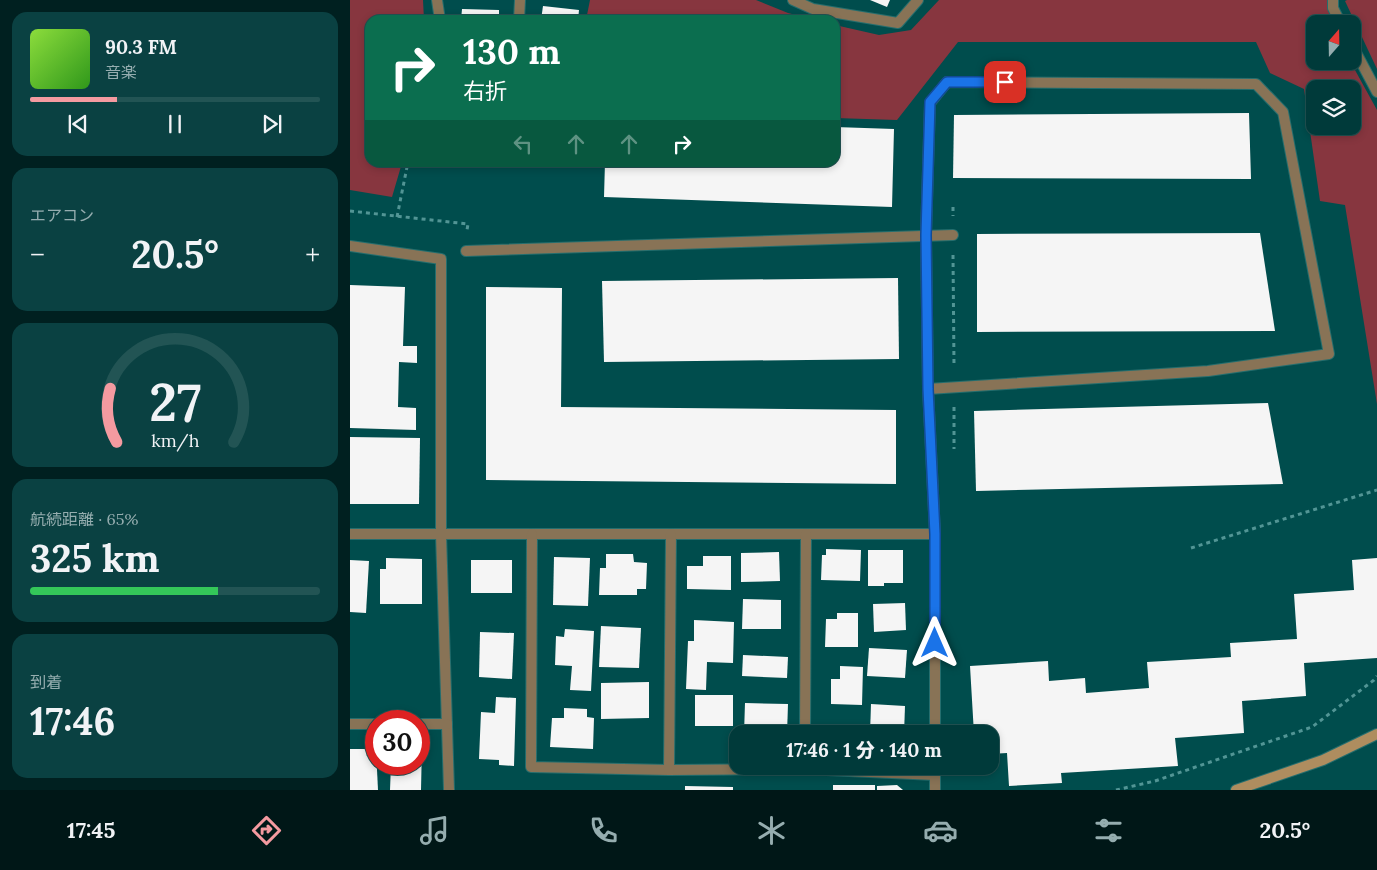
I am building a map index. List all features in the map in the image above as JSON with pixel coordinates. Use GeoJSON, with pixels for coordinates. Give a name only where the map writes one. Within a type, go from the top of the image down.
{"type":"FeatureCollection","features":[{"type":"Feature","properties":{"kind":"street"},"geometry":{"type":"LineString","coordinates":[[438,0],[440,15]]}},
{"type":"Feature","properties":{"kind":"street"},"geometry":{"type":"LineString","coordinates":[[519,15],[520,0]]}},
{"type":"Feature","properties":{"kind":"street"},"geometry":{"type":"LineString","coordinates":[[793,0],[813,9],[898,23],[918,0]]}},
{"type":"Feature","properties":{"kind":"street"},"geometry":{"type":"LineString","coordinates":[[1333,0],[1333,8],[1336,15]]}},
{"type":"Feature","properties":{"kind":"street"},"geometry":{"type":"LineString","coordinates":[[1361,62],[1377,92]]}},
{"type":"Feature","properties":{"kind":"street"},"geometry":{"type":"LineString","coordinates":[[928,389],[1208,371],[1329,354],[1284,112],[1256,84],[947,82],[930,102],[926,235],[928,389],[935,534],[935,725]]}},
{"type":"Feature","properties":{"kind":"street"},"geometry":{"type":"LineString","coordinates":[[466,251],[953,235]]}},
{"type":"Feature","properties":{"kind":"street"},"geometry":{"type":"LineString","coordinates":[[350,246],[441,259],[441,534],[449,790]]}},
{"type":"Feature","properties":{"kind":"street"},"geometry":{"type":"LineString","coordinates":[[350,534],[935,534]]}},
{"type":"Feature","properties":{"kind":"street"},"geometry":{"type":"LineString","coordinates":[[532,534],[531,767],[669,770],[729,769]]}},
{"type":"Feature","properties":{"kind":"street"},"geometry":{"type":"LineString","coordinates":[[669,770],[671,534]]}},
{"type":"Feature","properties":{"kind":"street"},"geometry":{"type":"LineString","coordinates":[[805,725],[806,534]]}},
{"type":"Feature","properties":{"kind":"street"},"geometry":{"type":"LineString","coordinates":[[350,724],[365,724]]}},
{"type":"Feature","properties":{"kind":"street"},"geometry":{"type":"LineString","coordinates":[[430,724],[447,724]]}},
{"type":"Feature","properties":{"kind":"street"},"geometry":{"type":"LineString","coordinates":[[1236,790],[1324,760],[1377,734]]}},
{"type":"Feature","properties":{"kind":"street"},"geometry":{"type":"LineString","coordinates":[[935,775],[935,790]]}},
{"type":"Feature","properties":{"kind":"path"},"geometry":{"type":"LineString","coordinates":[[397,217],[407,167]]}},
{"type":"Feature","properties":{"kind":"path"},"geometry":{"type":"LineString","coordinates":[[350,211],[468,224],[466,251]]}},
{"type":"Feature","properties":{"kind":"path"},"geometry":{"type":"LineString","coordinates":[[1191,548],[1377,490]]}},
{"type":"Feature","properties":{"kind":"path"},"geometry":{"type":"LineString","coordinates":[[1116,790],[1156,781],[1312,727],[1377,676]]}},
{"type":"Feature","properties":{"kind":"shaded area"},"geometry":{"type":"Polygon","coordinates":[[[350,0],[423,0],[424,15],[365,15],[365,167],[401,167],[392,197],[350,190],[350,0]]]}},
{"type":"Feature","properties":{"kind":"shaded area"},"geometry":{"type":"Polygon","coordinates":[[[590,0],[756,0],[796,15],[587,15],[590,0]]]}},
{"type":"Feature","properties":{"kind":"shaded area"},"geometry":{"type":"Polygon","coordinates":[[[939,0],[1328,0],[1330,15],[1306,15],[1306,70],[1355,70],[1360,80],[1306,80],[1306,103],[1304,89],[1270,73],[1256,42],[958,42],[897,120],[840,118],[840,26],[879,35],[911,30],[939,0]]]}},
{"type":"Feature","properties":{"kind":"shaded area"},"geometry":{"type":"Polygon","coordinates":[[[1377,0],[1377,69],[1361,35],[1361,15],[1352,15],[1345,1],[1377,0]]]}},
{"type":"Feature","properties":{"kind":"shaded area"},"geometry":{"type":"Polygon","coordinates":[[[1361,81],[1377,110],[1377,404],[1345,205],[1320,201],[1311,135],[1361,135],[1361,81]]]}},
{"type":"Feature","properties":{"kind":"building"},"geometry":{"type":"Polygon","coordinates":[[[870,0],[890,0],[887,7],[870,0]]]}},
{"type":"Feature","properties":{"kind":"building"},"geometry":{"type":"Polygon","coordinates":[[[543,6],[579,10],[578,15],[542,15],[543,6]]]}},
{"type":"Feature","properties":{"kind":"building"},"geometry":{"type":"Polygon","coordinates":[[[462,9],[499,10],[499,15],[461,15],[462,9]]]}},
{"type":"Feature","properties":{"kind":"building"},"geometry":{"type":"Polygon","coordinates":[[[1249,113],[1251,179],[953,178],[954,115],[1249,113]]]}},
{"type":"Feature","properties":{"kind":"building"},"geometry":{"type":"Polygon","coordinates":[[[840,127],[894,129],[892,207],[604,197],[605,167],[840,167],[840,127]]]}},
{"type":"Feature","properties":{"kind":"building"},"geometry":{"type":"Polygon","coordinates":[[[1260,233],[1275,331],[977,332],[977,234],[1260,233]]]}},
{"type":"Feature","properties":{"kind":"building"},"geometry":{"type":"Polygon","coordinates":[[[898,278],[899,359],[604,362],[602,281],[898,278]]]}},
{"type":"Feature","properties":{"kind":"building"},"geometry":{"type":"Polygon","coordinates":[[[350,285],[405,287],[403,346],[417,346],[417,363],[399,362],[398,407],[416,408],[416,430],[350,428],[350,285]]]}},
{"type":"Feature","properties":{"kind":"building"},"geometry":{"type":"Polygon","coordinates":[[[486,287],[562,288],[561,407],[896,410],[896,484],[486,480],[486,287]]]}},
{"type":"Feature","properties":{"kind":"building"},"geometry":{"type":"Polygon","coordinates":[[[1268,403],[1283,484],[976,491],[974,411],[1268,403]]]}},
{"type":"Feature","properties":{"kind":"building"},"geometry":{"type":"Polygon","coordinates":[[[350,437],[420,438],[419,504],[350,504],[350,437]]]}},
{"type":"Feature","properties":{"kind":"building"},"geometry":{"type":"Polygon","coordinates":[[[826,549],[861,550],[860,581],[821,580],[822,555],[826,555],[826,549]]]}},
{"type":"Feature","properties":{"kind":"building"},"geometry":{"type":"Polygon","coordinates":[[[868,550],[903,550],[903,583],[884,583],[884,586],[868,586],[868,550]]]}},
{"type":"Feature","properties":{"kind":"building"},"geometry":{"type":"Polygon","coordinates":[[[779,552],[780,581],[741,582],[741,553],[779,552]]]}},
{"type":"Feature","properties":{"kind":"building"},"geometry":{"type":"Polygon","coordinates":[[[606,554],[633,554],[634,562],[647,563],[646,589],[637,589],[637,595],[599,595],[600,568],[606,568],[606,554]]]}},
{"type":"Feature","properties":{"kind":"building"},"geometry":{"type":"Polygon","coordinates":[[[703,556],[731,556],[731,590],[687,589],[687,566],[703,566],[703,556]]]}},
{"type":"Feature","properties":{"kind":"building"},"geometry":{"type":"Polygon","coordinates":[[[554,557],[590,558],[588,606],[553,605],[554,557]]]}},
{"type":"Feature","properties":{"kind":"building"},"geometry":{"type":"Polygon","coordinates":[[[386,558],[422,559],[422,604],[380,604],[380,569],[386,569],[386,558]]]}},
{"type":"Feature","properties":{"kind":"building"},"geometry":{"type":"Polygon","coordinates":[[[1377,558],[1377,658],[1304,663],[1306,696],[1242,701],[1244,733],[1175,738],[1178,766],[1061,773],[1062,783],[1009,786],[1007,753],[999,753],[999,725],[973,725],[970,666],[1048,661],[1049,681],[1085,678],[1086,693],[1149,688],[1147,662],[1231,657],[1230,643],[1297,639],[1294,594],[1354,590],[1352,560],[1377,558]]]}},
{"type":"Feature","properties":{"kind":"building"},"geometry":{"type":"Polygon","coordinates":[[[350,560],[369,561],[366,613],[350,612],[350,560]]]}},
{"type":"Feature","properties":{"kind":"building"},"geometry":{"type":"Polygon","coordinates":[[[471,560],[512,560],[512,593],[471,593],[471,560]]]}},
{"type":"Feature","properties":{"kind":"building"},"geometry":{"type":"Polygon","coordinates":[[[743,599],[781,600],[781,629],[742,629],[743,599]]]}},
{"type":"Feature","properties":{"kind":"building"},"geometry":{"type":"Polygon","coordinates":[[[905,603],[906,630],[874,632],[873,604],[905,603]]]}},
{"type":"Feature","properties":{"kind":"building"},"geometry":{"type":"Polygon","coordinates":[[[837,613],[858,613],[858,647],[825,647],[826,619],[837,619],[837,613]]]}},
{"type":"Feature","properties":{"kind":"building"},"geometry":{"type":"Polygon","coordinates":[[[694,620],[734,622],[733,663],[707,662],[706,690],[686,689],[688,641],[694,641],[694,620]]]}},
{"type":"Feature","properties":{"kind":"building"},"geometry":{"type":"Polygon","coordinates":[[[601,626],[641,628],[639,668],[599,667],[601,626]]]}},
{"type":"Feature","properties":{"kind":"building"},"geometry":{"type":"Polygon","coordinates":[[[565,629],[594,631],[591,691],[570,690],[572,666],[555,665],[556,636],[564,637],[565,629]]]}},
{"type":"Feature","properties":{"kind":"building"},"geometry":{"type":"Polygon","coordinates":[[[480,632],[514,633],[512,679],[479,677],[480,632]]]}},
{"type":"Feature","properties":{"kind":"building"},"geometry":{"type":"Polygon","coordinates":[[[869,648],[907,650],[905,678],[867,676],[869,648]]]}},
{"type":"Feature","properties":{"kind":"building"},"geometry":{"type":"Polygon","coordinates":[[[743,655],[788,657],[787,678],[742,676],[743,655]]]}},
{"type":"Feature","properties":{"kind":"building"},"geometry":{"type":"Polygon","coordinates":[[[840,666],[863,667],[862,705],[831,704],[831,679],[840,679],[840,666]]]}},
{"type":"Feature","properties":{"kind":"building"},"geometry":{"type":"Polygon","coordinates":[[[649,682],[649,718],[601,719],[601,683],[649,682]]]}},
{"type":"Feature","properties":{"kind":"building"},"geometry":{"type":"Polygon","coordinates":[[[695,695],[733,695],[733,725],[695,726],[695,695]]]}},
{"type":"Feature","properties":{"kind":"building"},"geometry":{"type":"Polygon","coordinates":[[[496,697],[516,698],[514,766],[499,765],[499,760],[479,759],[481,712],[495,713],[496,697]]]}},
{"type":"Feature","properties":{"kind":"building"},"geometry":{"type":"Polygon","coordinates":[[[745,703],[788,704],[787,725],[744,725],[745,703]]]}},
{"type":"Feature","properties":{"kind":"building"},"geometry":{"type":"Polygon","coordinates":[[[871,704],[905,706],[904,725],[870,725],[871,704]]]}},
{"type":"Feature","properties":{"kind":"building"},"geometry":{"type":"Polygon","coordinates":[[[564,708],[587,709],[587,717],[594,718],[593,749],[550,747],[552,718],[564,718],[564,708]]]}},
{"type":"Feature","properties":{"kind":"building"},"geometry":{"type":"Polygon","coordinates":[[[350,749],[365,749],[365,775],[377,775],[378,790],[350,790],[350,749]]]}},
{"type":"Feature","properties":{"kind":"building"},"geometry":{"type":"Polygon","coordinates":[[[391,775],[421,775],[421,790],[390,790],[391,775]]]}},
{"type":"Feature","properties":{"kind":"building"},"geometry":{"type":"Polygon","coordinates":[[[833,785],[875,785],[875,790],[833,790],[833,785]]]}},
{"type":"Feature","properties":{"kind":"building"},"geometry":{"type":"Polygon","coordinates":[[[897,785],[903,790],[877,790],[877,786],[897,785]]]}},
{"type":"Feature","properties":{"kind":"building"},"geometry":{"type":"Polygon","coordinates":[[[685,786],[733,787],[733,790],[685,790],[685,786]]]}},
{"type":"Feature","properties":{"kind":"route"},"geometry":{"type":"LineString","coordinates":[[935,643],[935,534],[928,389],[926,235],[930,102],[947,82],[1005,82]]}}]}
